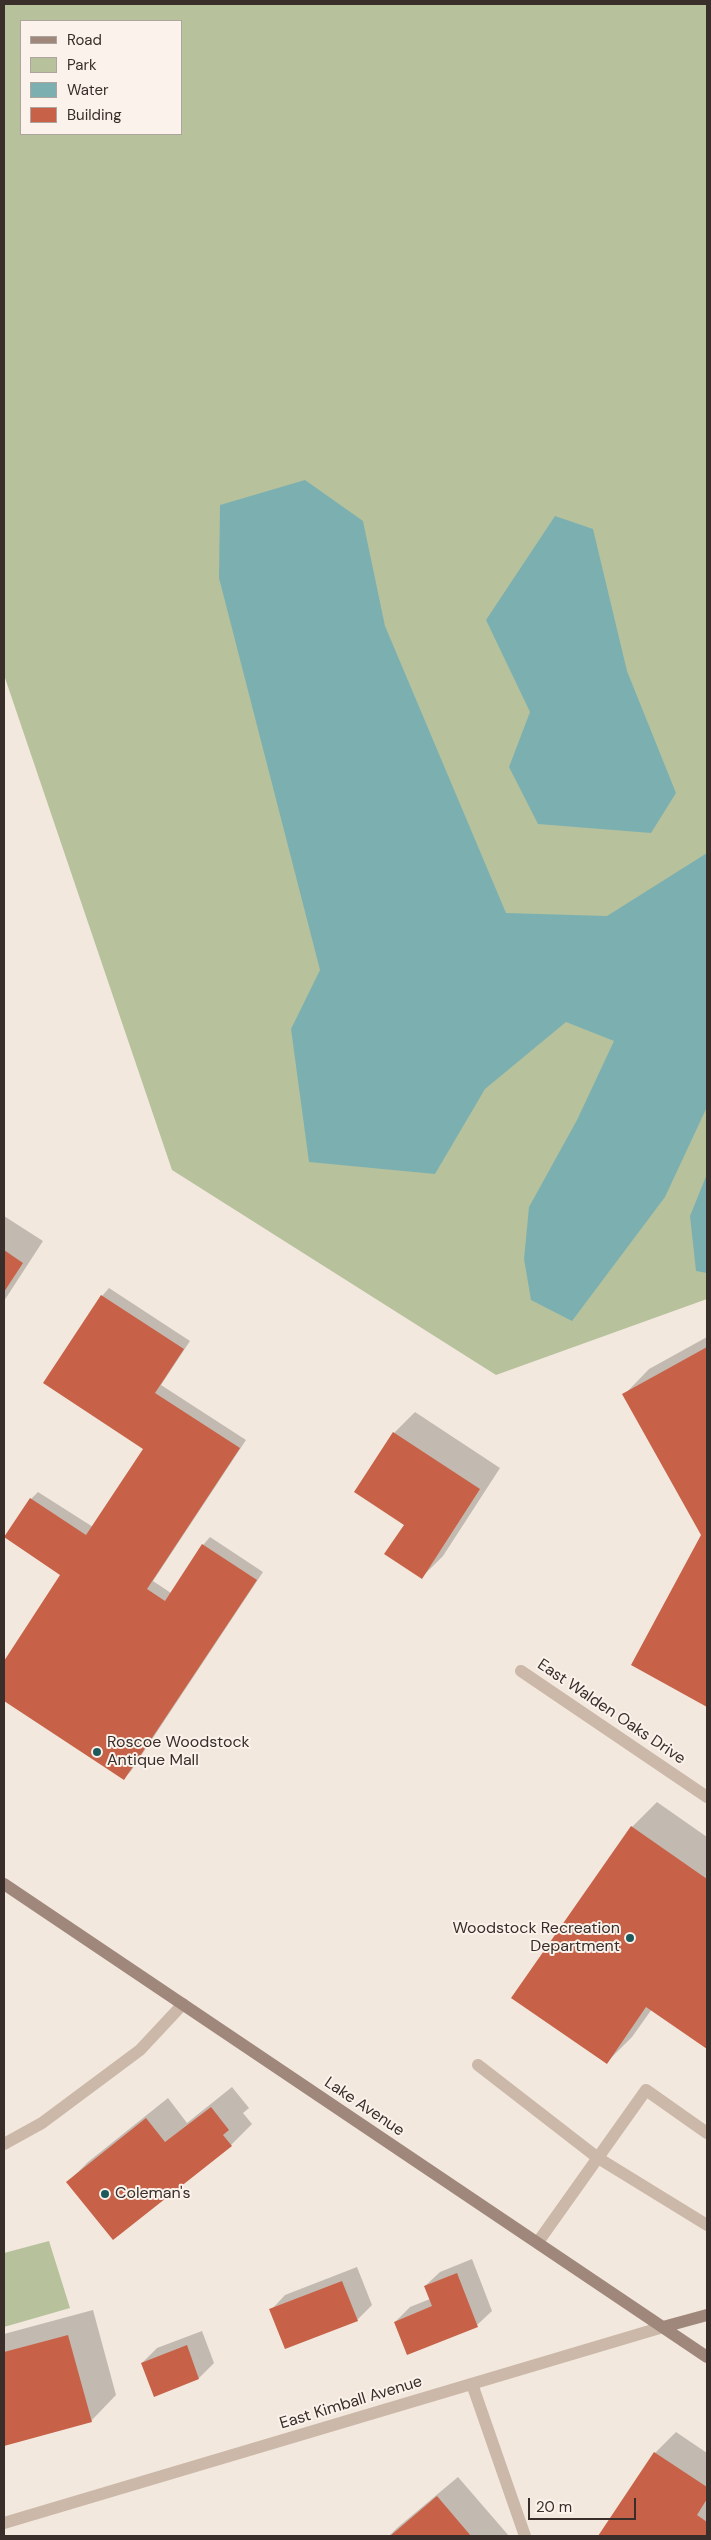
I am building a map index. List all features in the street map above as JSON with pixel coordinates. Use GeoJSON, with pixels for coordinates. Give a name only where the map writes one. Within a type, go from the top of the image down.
{"type":"FeatureCollection","features":[{"type":"Feature","properties":{"kind":"street","name":"East Walden Oaks Drive"},"geometry":{"type":"LineString","coordinates":[[521,1671],[707,1797]]}},
{"type":"Feature","properties":{"kind":"street","name":"Lake Avenue"},"geometry":{"type":"LineString","coordinates":[[4,1884],[707,2356]]}},
{"type":"Feature","properties":{"kind":"street"},"geometry":{"type":"LineString","coordinates":[[4,2144],[42,2123],[140,2050],[183,2004]]}},
{"type":"Feature","properties":{"kind":"street"},"geometry":{"type":"LineString","coordinates":[[478,2065],[598,2158],[707,2225]]}},
{"type":"Feature","properties":{"kind":"street"},"geometry":{"type":"LineString","coordinates":[[538,2242],[646,2090],[707,2133]]}},
{"type":"Feature","properties":{"kind":"street","name":"East Kimball Avenue"},"geometry":{"type":"LineString","coordinates":[[4,2523],[707,2315]]}},
{"type":"Feature","properties":{"kind":"street"},"geometry":{"type":"LineString","coordinates":[[472,2384],[525,2536]]}},
{"type":"Feature","properties":{"kind":"green space"},"geometry":{"type":"Polygon","coordinates":[[[4,4],[707,4],[707,1299],[496,1375],[172,1170],[4,675],[4,4]]]}},
{"type":"Feature","properties":{"kind":"green space"},"geometry":{"type":"Polygon","coordinates":[[[49,2241],[70,2308],[4,2327],[4,2253],[49,2241]]]}},
{"type":"Feature","properties":{"kind":"water"},"geometry":{"type":"Polygon","coordinates":[[[305,480],[363,521],[385,626],[506,913],[607,916],[707,853],[707,1107],[665,1197],[572,1321],[531,1300],[524,1259],[529,1207],[577,1120],[614,1041],[566,1022],[485,1089],[435,1174],[309,1162],[291,1029],[320,970],[219,578],[220,505],[305,480]]]}},
{"type":"Feature","properties":{"kind":"water"},"geometry":{"type":"Polygon","coordinates":[[[555,516],[593,529],[627,671],[676,793],[651,833],[538,824],[509,767],[530,712],[486,620],[555,516]]]}},
{"type":"Feature","properties":{"kind":"water"},"geometry":{"type":"Polygon","coordinates":[[[707,1174],[707,1273],[696,1271],[690,1216],[707,1174]]]}},
{"type":"Feature","properties":{"kind":"building"},"geometry":{"type":"Polygon","coordinates":[[[4,1250],[23,1263],[4,1292],[4,1250]]]}},
{"type":"Feature","properties":{"kind":"building"},"geometry":{"type":"Polygon","coordinates":[[[101,1295],[184,1349],[155,1393],[240,1448],[147,1589],[165,1601],[202,1544],[257,1580],[124,1780],[4,1701],[4,1661],[60,1575],[4,1537],[30,1498],[86,1535],[143,1449],[43,1383],[101,1295]]]}},
{"type":"Feature","properties":{"kind":"building"},"geometry":{"type":"Polygon","coordinates":[[[707,1347],[707,1707],[631,1665],[701,1535],[622,1394],[707,1347]]]}},
{"type":"Feature","properties":{"kind":"building"},"geometry":{"type":"Polygon","coordinates":[[[393,1432],[480,1489],[422,1579],[384,1554],[404,1525],[354,1492],[393,1432]]]}},
{"type":"Feature","properties":{"kind":"building","name":"Woodstock Recreation Department"},"geometry":{"type":"Polygon","coordinates":[[[631,1826],[707,1879],[707,2049],[646,2007],[607,2064],[511,1998],[631,1826]]]}},
{"type":"Feature","properties":{"kind":"building"},"geometry":{"type":"Polygon","coordinates":[[[211,2107],[229,2130],[223,2135],[232,2146],[113,2240],[66,2182],[146,2118],[165,2142],[211,2107]]]}},
{"type":"Feature","properties":{"kind":"building"},"geometry":{"type":"Polygon","coordinates":[[[457,2273],[478,2327],[407,2355],[394,2322],[432,2306],[424,2286],[457,2273]]]}},
{"type":"Feature","properties":{"kind":"building"},"geometry":{"type":"Polygon","coordinates":[[[342,2281],[358,2321],[285,2349],[269,2309],[342,2281]]]}},
{"type":"Feature","properties":{"kind":"building"},"geometry":{"type":"Polygon","coordinates":[[[68,2335],[92,2422],[4,2446],[4,2352],[68,2335]]]}},
{"type":"Feature","properties":{"kind":"building"},"geometry":{"type":"Polygon","coordinates":[[[187,2345],[199,2379],[154,2397],[141,2363],[187,2345]]]}},
{"type":"Feature","properties":{"kind":"building"},"geometry":{"type":"Polygon","coordinates":[[[654,2452],[707,2487],[707,2499],[697,2515],[707,2522],[707,2536],[598,2536],[654,2452]]]}},
{"type":"Feature","properties":{"kind":"building"},"geometry":{"type":"Polygon","coordinates":[[[437,2496],[471,2536],[390,2536],[437,2496]]]}},
{"type":"Feature","properties":{"kind":"place","name":"Roscoe Woodstock Antique Mall"},"geometry":{"type":"Point","coordinates":[97,1752]}},
{"type":"Feature","properties":{"kind":"place","name":"Woodstock Recreation Department"},"geometry":{"type":"Point","coordinates":[630,1938]}},
{"type":"Feature","properties":{"kind":"place","name":"Coleman's"},"geometry":{"type":"Point","coordinates":[105,2194]}}]}
